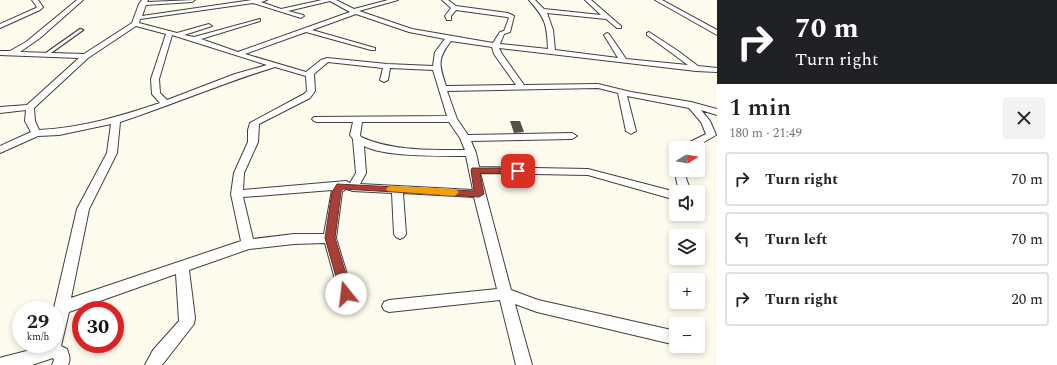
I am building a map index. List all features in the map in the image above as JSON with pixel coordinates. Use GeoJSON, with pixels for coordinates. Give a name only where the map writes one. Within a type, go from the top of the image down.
{"type":"FeatureCollection","features":[{"type":"Feature","properties":{"kind":"street"},"geometry":{"type":"LineString","coordinates":[[0,26],[38,10],[40,7],[35,0]]}},
{"type":"Feature","properties":{"kind":"street"},"geometry":{"type":"LineString","coordinates":[[12,53],[40,35],[52,23],[72,10],[80,0]]}},
{"type":"Feature","properties":{"kind":"street"},"geometry":{"type":"LineString","coordinates":[[136,21],[143,2],[192,0]]}},
{"type":"Feature","properties":{"kind":"street"},"geometry":{"type":"LineString","coordinates":[[0,110],[30,107],[85,56],[136,21],[264,0]]}},
{"type":"Feature","properties":{"kind":"street"},"geometry":{"type":"LineString","coordinates":[[281,11],[329,0]]}},
{"type":"Feature","properties":{"kind":"street"},"geometry":{"type":"LineString","coordinates":[[332,0],[354,12],[378,22],[449,38],[495,46],[717,70]]}},
{"type":"Feature","properties":{"kind":"street"},"geometry":{"type":"LineString","coordinates":[[238,54],[391,0]]}},
{"type":"Feature","properties":{"kind":"street"},"geometry":{"type":"LineString","coordinates":[[445,0],[454,8],[508,15],[512,17],[507,32],[502,33],[495,46],[498,54],[521,87]]}},
{"type":"Feature","properties":{"kind":"street"},"geometry":{"type":"LineString","coordinates":[[532,0],[543,11],[549,23],[552,52]]}},
{"type":"Feature","properties":{"kind":"street"},"geometry":{"type":"LineString","coordinates":[[588,0],[619,27]]}},
{"type":"Feature","properties":{"kind":"street"},"geometry":{"type":"LineString","coordinates":[[658,0],[717,33]]}},
{"type":"Feature","properties":{"kind":"street"},"geometry":{"type":"LineString","coordinates":[[255,2],[301,16]]}},
{"type":"Feature","properties":{"kind":"street"},"geometry":{"type":"LineString","coordinates":[[449,19],[448,16],[454,8]]}},
{"type":"Feature","properties":{"kind":"street"},"geometry":{"type":"LineString","coordinates":[[543,11],[607,17]]}},
{"type":"Feature","properties":{"kind":"street"},"geometry":{"type":"LineString","coordinates":[[194,39],[258,20]]}},
{"type":"Feature","properties":{"kind":"street"},"geometry":{"type":"LineString","coordinates":[[136,21],[169,33],[178,34],[274,65],[310,74]]}},
{"type":"Feature","properties":{"kind":"street"},"geometry":{"type":"LineString","coordinates":[[178,34],[209,26]]}},
{"type":"Feature","properties":{"kind":"street"},"geometry":{"type":"LineString","coordinates":[[305,30],[374,49]]}},
{"type":"Feature","properties":{"kind":"street"},"geometry":{"type":"LineString","coordinates":[[166,104],[156,94],[155,79],[169,33]]}},
{"type":"Feature","properties":{"kind":"street"},"geometry":{"type":"LineString","coordinates":[[649,34],[676,52],[696,68]]}},
{"type":"Feature","properties":{"kind":"street"},"geometry":{"type":"LineString","coordinates":[[607,35],[624,60]]}},
{"type":"Feature","properties":{"kind":"street"},"geometry":{"type":"LineString","coordinates":[[449,38],[439,52],[436,68],[452,119],[465,138],[472,153],[479,194],[524,365]]}},
{"type":"Feature","properties":{"kind":"street"},"geometry":{"type":"LineString","coordinates":[[0,53],[85,56]]}},
{"type":"Feature","properties":{"kind":"street"},"geometry":{"type":"LineString","coordinates":[[248,244],[237,194],[239,173],[253,142],[253,130],[255,123],[307,96],[311,91],[310,74],[324,60],[387,66],[436,68]]}},
{"type":"Feature","properties":{"kind":"street"},"geometry":{"type":"LineString","coordinates":[[0,150],[36,133],[59,132],[116,120],[166,104],[238,76],[274,65]]}},
{"type":"Feature","properties":{"kind":"street"},"geometry":{"type":"LineString","coordinates":[[384,80],[387,66]]}},
{"type":"Feature","properties":{"kind":"street"},"geometry":{"type":"LineString","coordinates":[[443,88],[598,86],[622,93],[692,105],[717,112]]}},
{"type":"Feature","properties":{"kind":"street"},"geometry":{"type":"LineString","coordinates":[[622,93],[631,131]]}},
{"type":"Feature","properties":{"kind":"street"},"geometry":{"type":"LineString","coordinates":[[692,105],[705,121],[711,135],[701,141]]}},
{"type":"Feature","properties":{"kind":"street"},"geometry":{"type":"LineString","coordinates":[[30,107],[30,121],[36,133]]}},
{"type":"Feature","properties":{"kind":"street"},"geometry":{"type":"LineString","coordinates":[[317,119],[452,119]]}},
{"type":"Feature","properties":{"kind":"street"},"geometry":{"type":"LineString","coordinates":[[63,301],[83,209],[112,153],[116,120]]}},
{"type":"Feature","properties":{"kind":"street"},"geometry":{"type":"LineString","coordinates":[[346,294],[330,238],[336,192],[347,186],[361,173],[358,143],[355,135],[358,120]]}},
{"type":"Feature","properties":{"kind":"street"},"geometry":{"type":"LineString","coordinates":[[465,138],[572,136]]}},
{"type":"Feature","properties":{"kind":"street"},"geometry":{"type":"LineString","coordinates":[[358,143],[379,148],[438,153],[472,153]]}},
{"type":"Feature","properties":{"kind":"street"},"geometry":{"type":"LineString","coordinates":[[475,170],[588,172],[669,194]]}},
{"type":"Feature","properties":{"kind":"street"},"geometry":{"type":"LineString","coordinates":[[237,194],[347,186],[479,194]]}},
{"type":"Feature","properties":{"kind":"street"},"geometry":{"type":"LineString","coordinates":[[397,189],[400,234]]}},
{"type":"Feature","properties":{"kind":"street"},"geometry":{"type":"LineString","coordinates":[[64,307],[248,244],[294,238],[330,238]]}},
{"type":"Feature","properties":{"kind":"street"},"geometry":{"type":"LineString","coordinates":[[153,365],[159,355],[186,324],[187,318],[182,267]]}},
{"type":"Feature","properties":{"kind":"street"},"geometry":{"type":"LineString","coordinates":[[389,306],[505,294],[537,306],[669,336]]}},
{"type":"Feature","properties":{"kind":"street"},"geometry":{"type":"LineString","coordinates":[[3,365],[46,353]]}},
{"type":"Feature","properties":{"kind":"street"},"geometry":{"type":"LineString","coordinates":[[60,353],[62,360],[60,365]]}},
{"type":"Feature","properties":{"kind":"lane"},"geometry":{"type":"LineString","coordinates":[[47,54],[81,30]]}},
{"type":"Feature","properties":{"kind":"building"},"geometry":{"type":"Polygon","coordinates":[[[510,121],[520,121],[524,132],[514,133],[510,121]]]}},
{"type":"Feature","properties":{"kind":"slow traffic"},"geometry":{"type":"LineString","coordinates":[[391,189],[455,192]]}},
{"type":"Feature","properties":{"kind":"route"},"geometry":{"type":"LineString","coordinates":[[346,294],[330,238],[336,192],[340,186],[346,185],[353,187],[479,194],[475,170],[518,171]]}}]}
